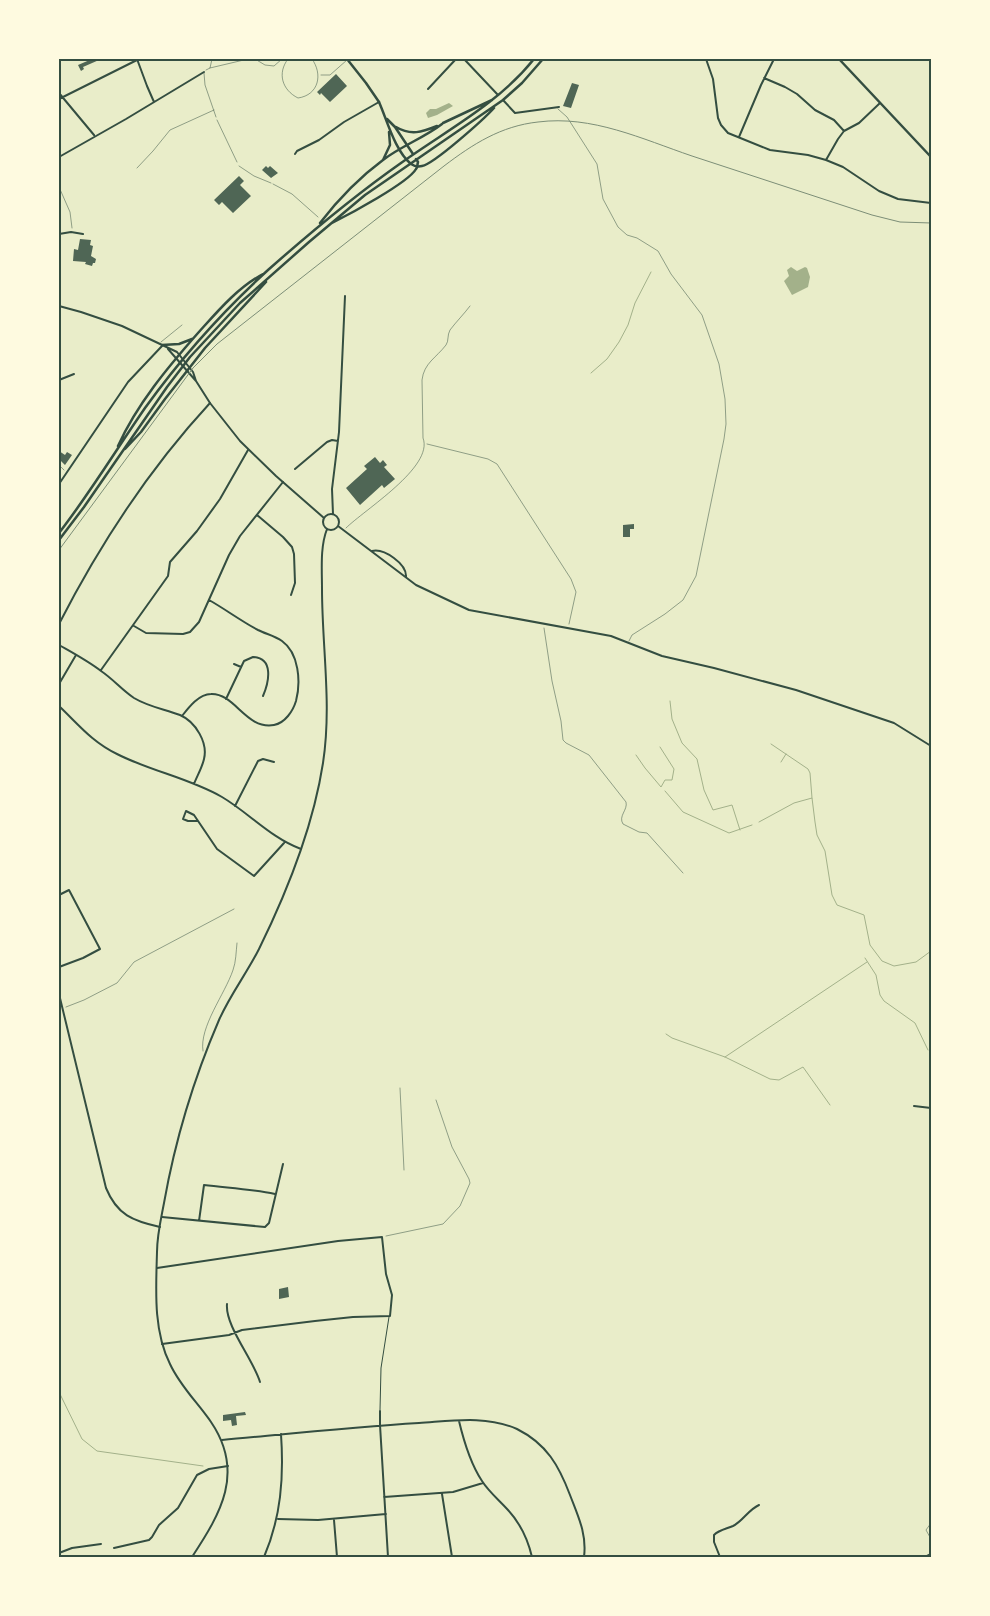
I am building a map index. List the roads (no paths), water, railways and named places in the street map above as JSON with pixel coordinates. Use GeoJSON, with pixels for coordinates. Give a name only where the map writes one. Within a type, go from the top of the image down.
{"type":"FeatureCollection","features":[{"type":"Feature","properties":{"kind":"main road"},"geometry":{"type":"LineString","coordinates":[[348,59],[366,82],[387,119],[390,145],[383,160]]}},
{"type":"Feature","properties":{"kind":"main road"},"geometry":{"type":"LineString","coordinates":[[59,533],[160,389],[194,346],[227,310],[316,228],[362,191],[416,152],[463,122],[493,99],[533,59]]}},
{"type":"Feature","properties":{"kind":"main road"},"geometry":{"type":"LineString","coordinates":[[59,540],[167,387],[190,357],[240,303],[328,225],[371,190],[503,100],[522,83],[542,59]]}},
{"type":"Feature","properties":{"kind":"main road"},"geometry":{"type":"LineString","coordinates":[[839,59],[931,157]]}},
{"type":"Feature","properties":{"kind":"main road"},"geometry":{"type":"LineString","coordinates":[[387,119],[406,132],[421,132],[493,99]]}},
{"type":"Feature","properties":{"kind":"main road"},"geometry":{"type":"LineString","coordinates":[[389,130],[409,162],[417,166],[426,164],[447,149],[496,105]]}},
{"type":"Feature","properties":{"kind":"main road"},"geometry":{"type":"LineString","coordinates":[[316,228],[349,192],[383,160],[442,124]]}},
{"type":"Feature","properties":{"kind":"main road"},"geometry":{"type":"LineString","coordinates":[[328,225],[382,195],[409,176],[417,166],[417,160],[395,126]]}},
{"type":"Feature","properties":{"kind":"main road"},"geometry":{"type":"LineString","coordinates":[[116,452],[123,435],[137,412],[194,338],[240,290],[255,278],[267,272]]}},
{"type":"Feature","properties":{"kind":"main road"},"geometry":{"type":"LineString","coordinates":[[122,451],[136,438],[186,370],[270,276]]}},
{"type":"Feature","properties":{"kind":"main road"},"geometry":{"type":"LineString","coordinates":[[161,344],[182,343],[194,338]]}},
{"type":"Feature","properties":{"kind":"street"},"geometry":{"type":"LineString","coordinates":[[428,89],[456,59]]}},
{"type":"Feature","properties":{"kind":"street"},"geometry":{"type":"LineString","coordinates":[[465,59],[498,95]]}},
{"type":"Feature","properties":{"kind":"street"},"geometry":{"type":"LineString","coordinates":[[706,59],[713,79],[716,112],[720,124],[728,133],[770,150],[808,155],[826,160],[843,167],[879,190],[898,199],[917,203],[931,203]]}},
{"type":"Feature","properties":{"kind":"street"},"geometry":{"type":"LineString","coordinates":[[740,138],[764,78],[774,59]]}},
{"type":"Feature","properties":{"kind":"street"},"geometry":{"type":"LineString","coordinates":[[59,99],[137,60],[154,102]]}},
{"type":"Feature","properties":{"kind":"street"},"geometry":{"type":"LineString","coordinates":[[59,157],[204,72]]}},
{"type":"Feature","properties":{"kind":"street"},"geometry":{"type":"LineString","coordinates":[[764,78],[797,94],[815,110],[834,120],[844,131]]}},
{"type":"Feature","properties":{"kind":"street"},"geometry":{"type":"LineString","coordinates":[[59,93],[95,136]]}},
{"type":"Feature","properties":{"kind":"street"},"geometry":{"type":"LineString","coordinates":[[503,100],[515,112],[558,107]]}},
{"type":"Feature","properties":{"kind":"street"},"geometry":{"type":"LineString","coordinates":[[295,154],[378,102]]}},
{"type":"Feature","properties":{"kind":"street"},"geometry":{"type":"LineString","coordinates":[[826,160],[844,131],[859,122],[880,104]]}},
{"type":"Feature","properties":{"kind":"street"},"geometry":{"type":"LineString","coordinates":[[59,234],[71,232],[83,234]]}},
{"type":"Feature","properties":{"kind":"street"},"geometry":{"type":"LineString","coordinates":[[333,514],[332,489],[342,381],[345,296]]}},
{"type":"Feature","properties":{"kind":"street"},"geometry":{"type":"LineString","coordinates":[[59,306],[122,326],[167,348],[196,381],[210,403],[248,450],[324,518]]}},
{"type":"Feature","properties":{"kind":"street"},"geometry":{"type":"LineString","coordinates":[[59,484],[128,382],[161,344]]}},
{"type":"Feature","properties":{"kind":"street"},"geometry":{"type":"LineString","coordinates":[[167,348],[180,355],[190,366],[196,381]]}},
{"type":"Feature","properties":{"kind":"street"},"geometry":{"type":"LineString","coordinates":[[59,380],[74,374]]}},
{"type":"Feature","properties":{"kind":"street"},"geometry":{"type":"LineString","coordinates":[[931,384],[931,390]]}},
{"type":"Feature","properties":{"kind":"street"},"geometry":{"type":"LineString","coordinates":[[59,624],[79,584],[138,492],[176,441],[210,403]]}},
{"type":"Feature","properties":{"kind":"street"},"geometry":{"type":"LineString","coordinates":[[295,468],[327,442],[338,440]]}},
{"type":"Feature","properties":{"kind":"street"},"geometry":{"type":"LineString","coordinates":[[102,670],[168,576],[170,562],[197,531],[220,499],[248,450]]}},
{"type":"Feature","properties":{"kind":"street"},"geometry":{"type":"LineString","coordinates":[[134,626],[146,633],[186,633],[196,626],[229,555],[240,536],[283,482]]}},
{"type":"Feature","properties":{"kind":"street"},"geometry":{"type":"LineString","coordinates":[[328,514],[333,514],[338,518],[338,526],[333,530],[327,529],[323,524],[324,518],[328,514]]}},
{"type":"Feature","properties":{"kind":"street"},"geometry":{"type":"LineString","coordinates":[[257,515],[283,536],[292,547],[295,583],[291,596]]}},
{"type":"Feature","properties":{"kind":"street"},"geometry":{"type":"LineString","coordinates":[[338,526],[416,585],[469,610],[611,636],[662,656],[714,668],[820,698],[894,723],[931,746]]}},
{"type":"Feature","properties":{"kind":"street"},"geometry":{"type":"LineString","coordinates":[[192,1557],[221,1505],[228,1485],[228,1466],[222,1440],[175,1373],[162,1344],[158,1321],[157,1248],[172,1162],[206,1054],[227,1002],[259,948],[301,849],[316,797],[326,746],[327,698],[322,608],[322,566],[324,536],[327,529]]}},
{"type":"Feature","properties":{"kind":"street"},"geometry":{"type":"LineString","coordinates":[[372,551],[376,550],[386,554],[403,566],[406,577]]}},
{"type":"Feature","properties":{"kind":"street"},"geometry":{"type":"LineString","coordinates":[[182,716],[200,697],[206,694],[215,694],[226,699],[256,723],[269,725],[280,723],[288,716],[295,704],[297,667],[291,650],[281,640],[259,630],[209,600]]}},
{"type":"Feature","properties":{"kind":"street"},"geometry":{"type":"LineString","coordinates":[[59,645],[102,670],[124,691],[144,704],[182,716],[192,724],[204,744],[204,757],[194,785]]}},
{"type":"Feature","properties":{"kind":"street"},"geometry":{"type":"LineString","coordinates":[[59,684],[76,655]]}},
{"type":"Feature","properties":{"kind":"street"},"geometry":{"type":"LineString","coordinates":[[226,699],[240,667],[248,658],[257,657],[263,660],[269,672],[263,696]]}},
{"type":"Feature","properties":{"kind":"street"},"geometry":{"type":"LineString","coordinates":[[234,664],[240,667]]}},
{"type":"Feature","properties":{"kind":"street"},"geometry":{"type":"LineString","coordinates":[[59,706],[76,724],[113,752],[221,797],[284,842],[301,849]]}},
{"type":"Feature","properties":{"kind":"street"},"geometry":{"type":"LineString","coordinates":[[235,806],[258,761],[263,759],[274,762]]}},
{"type":"Feature","properties":{"kind":"street"},"geometry":{"type":"LineString","coordinates":[[197,821],[183,819],[184,815],[186,812],[194,815],[217,848],[254,876],[284,842]]}},
{"type":"Feature","properties":{"kind":"street"},"geometry":{"type":"LineString","coordinates":[[59,895],[69,890],[100,949],[59,967]]}},
{"type":"Feature","properties":{"kind":"street"},"geometry":{"type":"LineString","coordinates":[[59,994],[109,1196],[118,1209],[131,1219],[160,1227]]}},
{"type":"Feature","properties":{"kind":"street"},"geometry":{"type":"LineString","coordinates":[[914,1106],[931,1108]]}},
{"type":"Feature","properties":{"kind":"street"},"geometry":{"type":"LineString","coordinates":[[162,1217],[265,1227],[269,1222],[283,1164]]}},
{"type":"Feature","properties":{"kind":"street"},"geometry":{"type":"LineString","coordinates":[[199,1221],[204,1185],[244,1190],[252,1189],[276,1194]]}},
{"type":"Feature","properties":{"kind":"street"},"geometry":{"type":"LineString","coordinates":[[156,1268],[338,1241],[382,1237],[386,1274],[392,1295],[381,1368],[380,1411],[388,1557]]}},
{"type":"Feature","properties":{"kind":"street"},"geometry":{"type":"LineString","coordinates":[[227,1304],[226,1312],[256,1369],[260,1382]]}},
{"type":"Feature","properties":{"kind":"street"},"geometry":{"type":"LineString","coordinates":[[162,1344],[236,1333],[242,1330],[334,1318],[390,1316]]}},
{"type":"Feature","properties":{"kind":"street"},"geometry":{"type":"LineString","coordinates":[[222,1440],[380,1425],[478,1420],[507,1425],[532,1439],[553,1458],[565,1481],[583,1528],[585,1540],[584,1557]]}},
{"type":"Feature","properties":{"kind":"street"},"geometry":{"type":"LineString","coordinates":[[459,1421],[469,1456],[483,1483],[508,1510],[522,1530],[532,1557]]}},
{"type":"Feature","properties":{"kind":"street"},"geometry":{"type":"LineString","coordinates":[[264,1557],[278,1519],[283,1480],[281,1434]]}},
{"type":"Feature","properties":{"kind":"street"},"geometry":{"type":"LineString","coordinates":[[114,1548],[148,1540],[159,1525],[178,1508],[197,1476],[209,1469],[228,1466]]}},
{"type":"Feature","properties":{"kind":"street"},"geometry":{"type":"LineString","coordinates":[[384,1497],[442,1494],[460,1491],[483,1483]]}},
{"type":"Feature","properties":{"kind":"street"},"geometry":{"type":"LineString","coordinates":[[442,1494],[452,1557]]}},
{"type":"Feature","properties":{"kind":"street"},"geometry":{"type":"LineString","coordinates":[[720,1557],[714,1542],[714,1535],[734,1525],[758,1505]]}},
{"type":"Feature","properties":{"kind":"street"},"geometry":{"type":"LineString","coordinates":[[278,1519],[334,1519],[386,1514]]}},
{"type":"Feature","properties":{"kind":"street"},"geometry":{"type":"LineString","coordinates":[[334,1519],[337,1557]]}},
{"type":"Feature","properties":{"kind":"street"},"geometry":{"type":"LineString","coordinates":[[59,1553],[101,1544]]}},
{"type":"Feature","properties":{"kind":"street"},"geometry":{"type":"LineString","coordinates":[[925,1557],[931,1554]]}},
{"type":"Feature","properties":{"kind":"lane"},"geometry":{"type":"LineString","coordinates":[[288,59],[282,73],[282,81],[287,90],[298,98],[314,89],[319,75],[317,66],[312,59]]}},
{"type":"Feature","properties":{"kind":"lane"},"geometry":{"type":"LineString","coordinates":[[319,75],[330,75],[348,59]]}},
{"type":"Feature","properties":{"kind":"lane"},"geometry":{"type":"LineString","coordinates":[[204,72],[205,84],[216,117]]}},
{"type":"Feature","properties":{"kind":"lane"},"geometry":{"type":"LineString","coordinates":[[558,107],[597,164],[603,199],[618,227],[626,235],[637,238],[658,251],[671,274],[702,315],[719,364],[725,400],[726,424],[724,439],[696,576],[683,600],[632,635],[628,643]]}},
{"type":"Feature","properties":{"kind":"lane"},"geometry":{"type":"LineString","coordinates":[[137,168],[170,130],[214,110]]}},
{"type":"Feature","properties":{"kind":"lane"},"geometry":{"type":"LineString","coordinates":[[239,166],[254,176],[272,183]]}},
{"type":"Feature","properties":{"kind":"lane"},"geometry":{"type":"LineString","coordinates":[[161,344],[182,325]]}},
{"type":"Feature","properties":{"kind":"lane"},"geometry":{"type":"LineString","coordinates":[[931,1523],[926,1530],[931,1539]]}},
{"type":"Feature","properties":{"kind":"waterway"},"geometry":{"type":"LineString","coordinates":[[591,373],[607,359],[619,342],[628,325],[635,303],[651,272]]}},
{"type":"Feature","properties":{"kind":"waterway"},"geometry":{"type":"LineString","coordinates":[[670,701],[672,719],[682,743],[697,759],[704,790],[713,810],[732,805],[740,830]]}},
{"type":"Feature","properties":{"kind":"waterway"},"geometry":{"type":"LineString","coordinates":[[771,744],[808,769],[812,798]]}},
{"type":"Feature","properties":{"kind":"waterway"},"geometry":{"type":"LineString","coordinates":[[636,755],[661,787],[665,780],[672,780],[674,769],[660,747]]}},
{"type":"Feature","properties":{"kind":"waterway"},"geometry":{"type":"LineString","coordinates":[[781,762],[786,754]]}},
{"type":"Feature","properties":{"kind":"waterway"},"geometry":{"type":"LineString","coordinates":[[665,791],[683,812],[729,833],[752,825]]}},
{"type":"Feature","properties":{"kind":"waterway"},"geometry":{"type":"LineString","coordinates":[[759,822],[794,803],[812,798],[817,835],[825,851],[832,895],[837,905],[864,915],[870,945],[882,961],[894,966],[916,962],[931,951]]}},
{"type":"Feature","properties":{"kind":"waterway"},"geometry":{"type":"LineString","coordinates":[[865,958],[876,975],[880,995],[884,1001],[915,1023],[928,1050]]}},
{"type":"Feature","properties":{"kind":"waterway"},"geometry":{"type":"LineString","coordinates":[[725,1057],[867,962]]}},
{"type":"Feature","properties":{"kind":"waterway"},"geometry":{"type":"LineString","coordinates":[[666,1034],[672,1038],[725,1057],[770,1079],[779,1080],[803,1067],[830,1105]]}},
{"type":"Feature","properties":{"kind":"waterway"},"geometry":{"type":"LineString","coordinates":[[59,1392],[82,1439],[97,1451],[203,1466]]}},
{"type":"Feature","properties":{"kind":"railway"},"geometry":{"type":"LineString","coordinates":[[59,550],[193,368],[217,344],[444,166],[477,143],[512,127],[538,122],[558,121],[597,125],[636,136],[872,215],[900,222],[931,223]]}}]}
